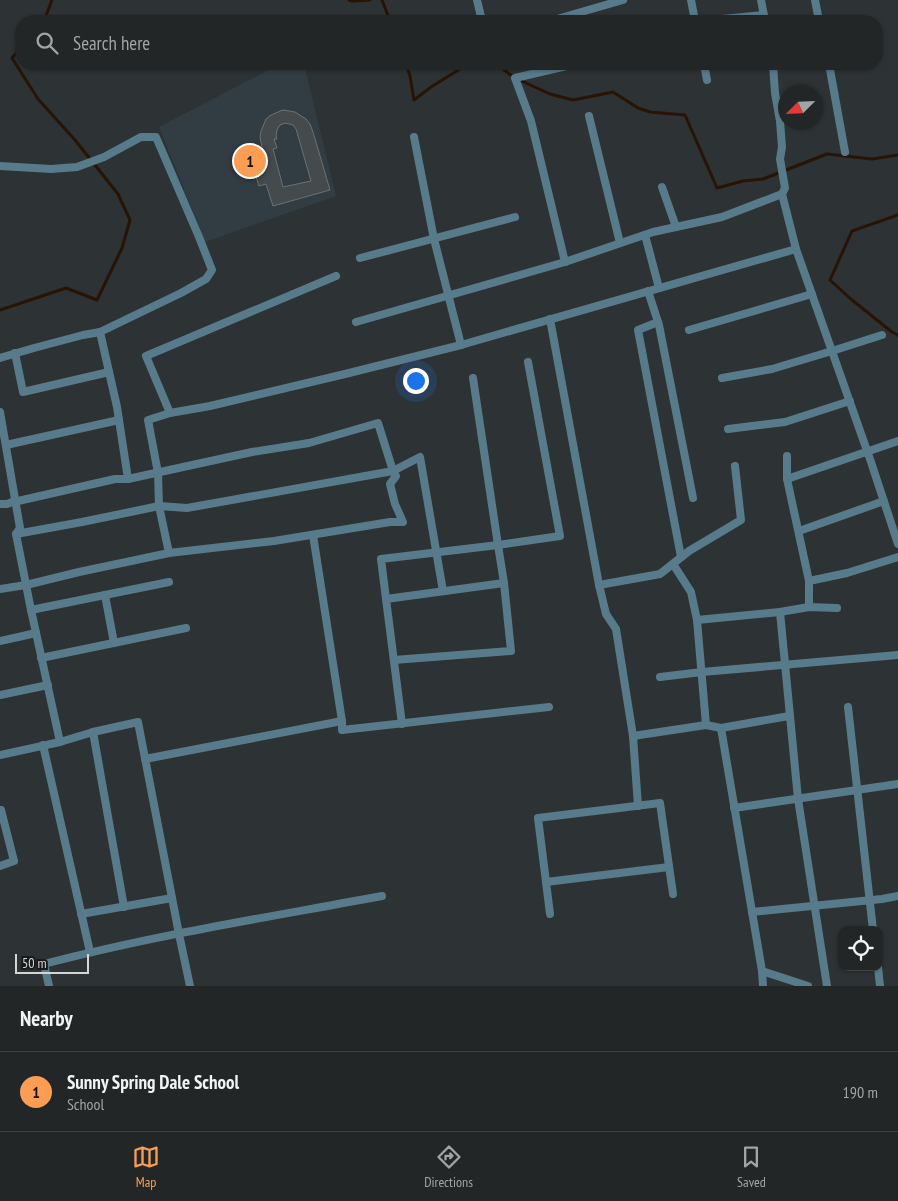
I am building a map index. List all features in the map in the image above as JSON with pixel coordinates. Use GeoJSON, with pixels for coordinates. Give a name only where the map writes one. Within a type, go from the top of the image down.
{"type":"FeatureCollection","features":[{"type":"Feature","properties":{"kind":"street"},"geometry":{"type":"LineString","coordinates":[[477,0],[481,15]]}},
{"type":"Feature","properties":{"kind":"street"},"geometry":{"type":"LineString","coordinates":[[571,15],[624,0]]}},
{"type":"Feature","properties":{"kind":"street"},"geometry":{"type":"LineString","coordinates":[[691,0],[694,15]]}},
{"type":"Feature","properties":{"kind":"street"},"geometry":{"type":"LineString","coordinates":[[761,0],[764,15]]}},
{"type":"Feature","properties":{"kind":"street"},"geometry":{"type":"LineString","coordinates":[[815,0],[818,15]]}},
{"type":"Feature","properties":{"kind":"street"},"geometry":{"type":"LineString","coordinates":[[549,70],[515,78],[531,121],[565,262]]}},
{"type":"Feature","properties":{"kind":"street"},"geometry":{"type":"LineString","coordinates":[[705,70],[707,80]]}},
{"type":"Feature","properties":{"kind":"street"},"geometry":{"type":"LineString","coordinates":[[773,70],[780,121],[782,147],[780,158],[784,191],[796,249],[868,452],[898,544]]}},
{"type":"Feature","properties":{"kind":"street"},"geometry":{"type":"LineString","coordinates":[[829,70],[845,152]]}},
{"type":"Feature","properties":{"kind":"street"},"geometry":{"type":"LineString","coordinates":[[589,116],[620,243]]}},
{"type":"Feature","properties":{"kind":"street"},"geometry":{"type":"LineString","coordinates":[[0,166],[51,169],[77,167],[104,157],[141,138],[156,137],[212,270],[206,279],[181,293],[100,332],[0,358]]}},
{"type":"Feature","properties":{"kind":"street"},"geometry":{"type":"LineString","coordinates":[[414,137],[434,238],[461,345]]}},
{"type":"Feature","properties":{"kind":"street"},"geometry":{"type":"LineString","coordinates":[[662,187],[676,227]]}},
{"type":"Feature","properties":{"kind":"street"},"geometry":{"type":"LineString","coordinates":[[356,322],[565,262],[645,234],[722,217],[784,191]]}},
{"type":"Feature","properties":{"kind":"street"},"geometry":{"type":"LineString","coordinates":[[360,258],[515,217]]}},
{"type":"Feature","properties":{"kind":"street"},"geometry":{"type":"LineString","coordinates":[[645,234],[659,288]]}},
{"type":"Feature","properties":{"kind":"street"},"geometry":{"type":"LineString","coordinates":[[170,553],[159,506],[158,472],[148,420],[170,413],[219,404],[461,345],[796,249]]}},
{"type":"Feature","properties":{"kind":"street"},"geometry":{"type":"LineString","coordinates":[[170,413],[146,356],[336,276]]}},
{"type":"Feature","properties":{"kind":"street"},"geometry":{"type":"LineString","coordinates":[[648,291],[658,322],[693,498]]}},
{"type":"Feature","properties":{"kind":"street"},"geometry":{"type":"LineString","coordinates":[[689,330],[812,294]]}},
{"type":"Feature","properties":{"kind":"street"},"geometry":{"type":"LineString","coordinates":[[550,319],[599,585],[606,614],[616,629],[633,736],[638,806]]}},
{"type":"Feature","properties":{"kind":"street"},"geometry":{"type":"LineString","coordinates":[[658,322],[638,330],[682,557]]}},
{"type":"Feature","properties":{"kind":"street"},"geometry":{"type":"LineString","coordinates":[[100,332],[119,420],[128,479]]}},
{"type":"Feature","properties":{"kind":"street"},"geometry":{"type":"LineString","coordinates":[[722,378],[772,368],[882,334]]}},
{"type":"Feature","properties":{"kind":"street"},"geometry":{"type":"LineString","coordinates":[[15,353],[23,392],[109,372]]}},
{"type":"Feature","properties":{"kind":"street"},"geometry":{"type":"LineString","coordinates":[[402,724],[381,559],[560,536],[528,362]]}},
{"type":"Feature","properties":{"kind":"street"},"geometry":{"type":"LineString","coordinates":[[394,660],[511,651],[504,583],[473,378]]}},
{"type":"Feature","properties":{"kind":"street"},"geometry":{"type":"LineString","coordinates":[[728,429],[785,422],[850,401]]}},
{"type":"Feature","properties":{"kind":"street"},"geometry":{"type":"LineString","coordinates":[[0,412],[20,528],[16,534],[60,742]]}},
{"type":"Feature","properties":{"kind":"street"},"geometry":{"type":"LineString","coordinates":[[6,445],[119,420]]}},
{"type":"Feature","properties":{"kind":"street"},"geometry":{"type":"LineString","coordinates":[[0,504],[115,479],[128,479],[252,452],[309,443],[378,423],[396,476],[390,484],[394,504],[402,522],[390,522],[274,541],[170,553],[0,589]]}},
{"type":"Feature","properties":{"kind":"street"},"geometry":{"type":"LineString","coordinates":[[788,479],[898,441]]}},
{"type":"Feature","properties":{"kind":"street"},"geometry":{"type":"LineString","coordinates":[[16,534],[159,506],[187,508],[393,470],[420,456],[443,591]]}},
{"type":"Feature","properties":{"kind":"street"},"geometry":{"type":"LineString","coordinates":[[787,456],[788,479],[809,581],[809,607]]}},
{"type":"Feature","properties":{"kind":"street"},"geometry":{"type":"LineString","coordinates":[[599,585],[660,574],[689,551],[741,520],[735,466]]}},
{"type":"Feature","properties":{"kind":"street"},"geometry":{"type":"LineString","coordinates":[[799,531],[884,502]]}},
{"type":"Feature","properties":{"kind":"street"},"geometry":{"type":"LineString","coordinates":[[313,535],[342,730],[549,707]]}},
{"type":"Feature","properties":{"kind":"street"},"geometry":{"type":"LineString","coordinates":[[809,581],[847,573],[898,556]]}},
{"type":"Feature","properties":{"kind":"street"},"geometry":{"type":"LineString","coordinates":[[673,564],[691,592],[697,620],[706,725]]}},
{"type":"Feature","properties":{"kind":"street"},"geometry":{"type":"LineString","coordinates":[[31,610],[169,582]]}},
{"type":"Feature","properties":{"kind":"street"},"geometry":{"type":"LineString","coordinates":[[386,599],[504,583]]}},
{"type":"Feature","properties":{"kind":"street"},"geometry":{"type":"LineString","coordinates":[[105,595],[114,643]]}},
{"type":"Feature","properties":{"kind":"street"},"geometry":{"type":"LineString","coordinates":[[697,620],[780,612],[809,607],[836,608]]}},
{"type":"Feature","properties":{"kind":"street"},"geometry":{"type":"LineString","coordinates":[[780,612],[798,799],[827,986]]}},
{"type":"Feature","properties":{"kind":"street"},"geometry":{"type":"LineString","coordinates":[[41,658],[186,628]]}},
{"type":"Feature","properties":{"kind":"street"},"geometry":{"type":"LineString","coordinates":[[0,640],[36,633]]}},
{"type":"Feature","properties":{"kind":"street"},"geometry":{"type":"LineString","coordinates":[[660,677],[898,655]]}},
{"type":"Feature","properties":{"kind":"street"},"geometry":{"type":"LineString","coordinates":[[0,695],[48,685]]}},
{"type":"Feature","properties":{"kind":"street"},"geometry":{"type":"LineString","coordinates":[[848,707],[873,926]]}},
{"type":"Feature","properties":{"kind":"street"},"geometry":{"type":"LineString","coordinates":[[633,736],[706,725],[721,728],[789,716]]}},
{"type":"Feature","properties":{"kind":"street"},"geometry":{"type":"LineString","coordinates":[[145,759],[342,721]]}},
{"type":"Feature","properties":{"kind":"street"},"geometry":{"type":"LineString","coordinates":[[0,755],[138,722],[190,986]]}},
{"type":"Feature","properties":{"kind":"street"},"geometry":{"type":"LineString","coordinates":[[721,728],[763,986]]}},
{"type":"Feature","properties":{"kind":"street"},"geometry":{"type":"LineString","coordinates":[[93,732],[124,907]]}},
{"type":"Feature","properties":{"kind":"street"},"geometry":{"type":"LineString","coordinates":[[43,745],[90,952]]}},
{"type":"Feature","properties":{"kind":"street"},"geometry":{"type":"LineString","coordinates":[[734,808],[898,784]]}},
{"type":"Feature","properties":{"kind":"street"},"geometry":{"type":"LineString","coordinates":[[550,914],[538,818],[660,803],[673,894]]}},
{"type":"Feature","properties":{"kind":"street"},"geometry":{"type":"LineString","coordinates":[[0,809],[14,861],[0,866]]}},
{"type":"Feature","properties":{"kind":"street"},"geometry":{"type":"LineString","coordinates":[[546,882],[669,867]]}},
{"type":"Feature","properties":{"kind":"street"},"geometry":{"type":"LineString","coordinates":[[49,986],[44,964],[90,952],[179,934],[382,896]]}},
{"type":"Feature","properties":{"kind":"street"},"geometry":{"type":"LineString","coordinates":[[752,912],[898,896]]}},
{"type":"Feature","properties":{"kind":"street"},"geometry":{"type":"LineString","coordinates":[[81,914],[172,898]]}},
{"type":"Feature","properties":{"kind":"street"},"geometry":{"type":"LineString","coordinates":[[762,971],[808,986]]}},
{"type":"Feature","properties":{"kind":"street"},"geometry":{"type":"LineString","coordinates":[[878,971],[880,986]]}},
{"type":"Feature","properties":{"kind":"shaded area"},"geometry":{"type":"Polygon","coordinates":[[[268,70],[305,70],[336,196],[205,242],[159,127],[268,70]]]}},
{"type":"Feature","properties":{"kind":"building"},"geometry":{"type":"Polygon","coordinates":[[[283,110],[295,112],[310,124],[330,190],[273,206],[266,184],[259,186],[254,171],[262,169],[256,148],[262,147],[261,131],[266,119],[283,110]],[[285,123],[280,125],[277,130],[277,139],[274,139],[277,148],[273,149],[283,187],[311,181],[296,129],[293,125],[285,123]]]}},
{"type":"Feature","properties":{"kind":"waterway"},"geometry":{"type":"LineString","coordinates":[[46,15],[52,0]]}},
{"type":"Feature","properties":{"kind":"waterway"},"geometry":{"type":"LineString","coordinates":[[349,0],[370,0]]}},
{"type":"Feature","properties":{"kind":"waterway"},"geometry":{"type":"LineString","coordinates":[[382,0],[388,15]]}},
{"type":"Feature","properties":{"kind":"waterway"},"geometry":{"type":"LineString","coordinates":[[15,55],[12,58],[15,63]]}},
{"type":"Feature","properties":{"kind":"waterway"},"geometry":{"type":"LineString","coordinates":[[0,310],[66,288],[97,300],[122,248],[130,220],[118,194],[75,140],[38,99],[20,70]]}},
{"type":"Feature","properties":{"kind":"waterway"},"geometry":{"type":"LineString","coordinates":[[408,70],[414,100],[458,70]]}},
{"type":"Feature","properties":{"kind":"waterway"},"geometry":{"type":"LineString","coordinates":[[504,70],[515,78],[550,94],[573,100],[613,92],[638,108],[650,112],[685,115],[717,188],[743,181],[763,179],[827,154],[872,159],[898,155]]}},
{"type":"Feature","properties":{"kind":"waterway"},"geometry":{"type":"LineString","coordinates":[[898,215],[852,231],[830,280],[852,300],[898,335]]}},
{"type":"Feature","properties":{"kind":"place","name":"Sunny Spring Dale School"},"geometry":{"type":"Point","coordinates":[250,161]}}]}
